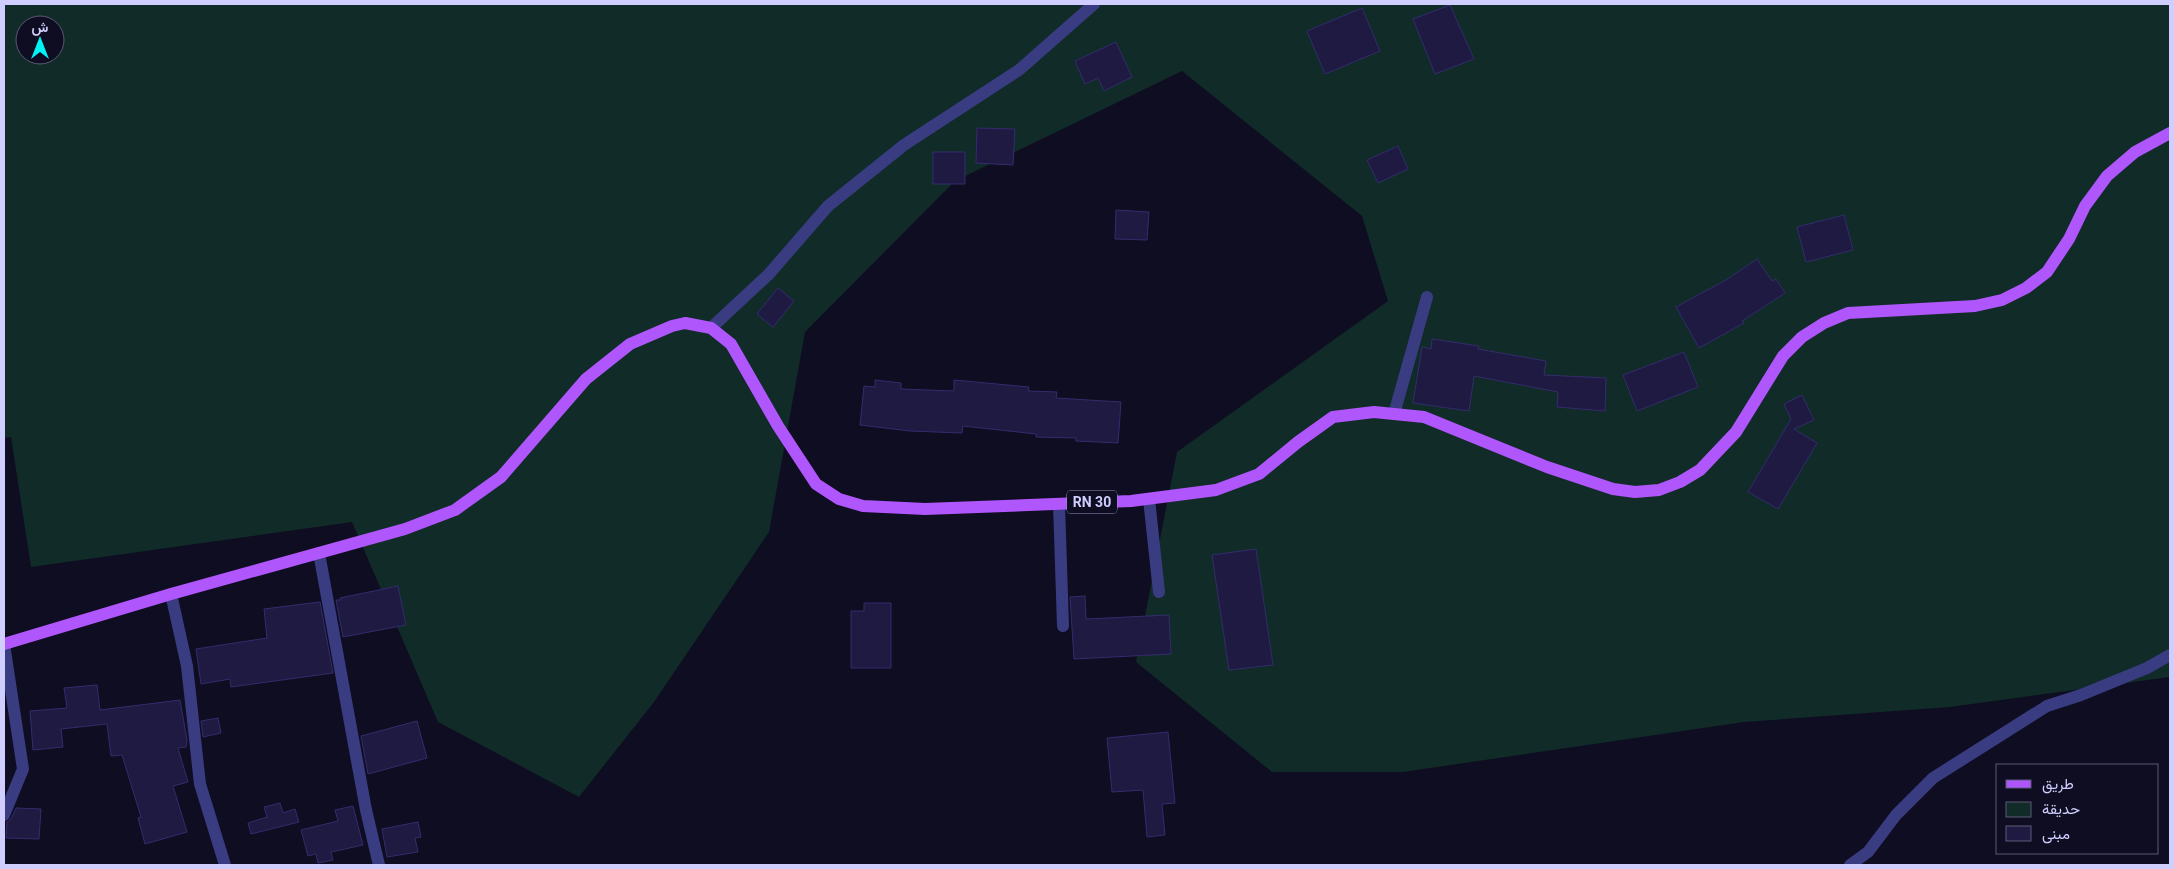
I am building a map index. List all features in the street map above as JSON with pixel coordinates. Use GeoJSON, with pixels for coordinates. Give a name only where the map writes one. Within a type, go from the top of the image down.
{"type":"FeatureCollection","features":[{"type":"Feature","properties":{"kind":"main road","name":"RN 30"},"geometry":{"type":"LineString","coordinates":[[4,644],[171,594],[406,529],[455,510],[502,477],[586,379],[630,344],[672,326],[685,323],[711,328],[731,344],[778,426],[816,484],[839,500],[863,506],[925,509],[1059,504],[1148,499],[1216,490],[1259,474],[1298,442],[1333,417],[1374,412],[1424,417],[1547,467],[1612,489],[1636,492],[1659,490],[1680,482],[1700,470],[1736,432],[1784,356],[1802,337],[1824,323],[1848,313],[1975,306],[2002,300],[2026,288],[2047,272],[2069,239],[2085,206],[2107,176],[2135,152],[2170,133]]}},
{"type":"Feature","properties":{"kind":"street"},"geometry":{"type":"LineString","coordinates":[[711,328],[769,274],[828,206],[904,145],[1019,70],[1094,4]]}},
{"type":"Feature","properties":{"kind":"street"},"geometry":{"type":"LineString","coordinates":[[1394,414],[1428,297]]}},
{"type":"Feature","properties":{"kind":"street"},"geometry":{"type":"LineString","coordinates":[[1148,499],[1159,592]]}},
{"type":"Feature","properties":{"kind":"street"},"geometry":{"type":"LineString","coordinates":[[1059,504],[1063,626]]}},
{"type":"Feature","properties":{"kind":"street"},"geometry":{"type":"LineString","coordinates":[[320,554],[366,810],[379,865]]}},
{"type":"Feature","properties":{"kind":"street"},"geometry":{"type":"LineString","coordinates":[[171,594],[187,666],[200,784],[225,865]]}},
{"type":"Feature","properties":{"kind":"street"},"geometry":{"type":"LineString","coordinates":[[4,644],[23,769],[4,816]]}},
{"type":"Feature","properties":{"kind":"street"},"geometry":{"type":"LineString","coordinates":[[1850,865],[1868,852],[1896,815],[1933,778],[2047,706],[2081,695],[2147,668],[2170,655]]}},
{"type":"Feature","properties":{"kind":"green space"},"geometry":{"type":"Polygon","coordinates":[[[4,4],[2170,4],[2170,677],[1950,707],[1744,722],[1403,772],[1272,772],[1136,662],[1177,452],[1388,301],[1362,216],[1182,71],[955,181],[805,332],[769,532],[654,702],[579,797],[438,722],[352,522],[31,567],[11,437],[4,438],[4,4]]]}},
{"type":"Feature","properties":{"kind":"building"},"geometry":{"type":"Polygon","coordinates":[[[1450,5],[1474,59],[1435,74],[1413,19],[1450,5]]]}},
{"type":"Feature","properties":{"kind":"building"},"geometry":{"type":"Polygon","coordinates":[[[1362,8],[1380,51],[1325,74],[1307,31],[1362,8]]]}},
{"type":"Feature","properties":{"kind":"building"},"geometry":{"type":"Polygon","coordinates":[[[1116,42],[1132,77],[1104,91],[1098,78],[1085,84],[1075,61],[1116,42]]]}},
{"type":"Feature","properties":{"kind":"building"},"geometry":{"type":"Polygon","coordinates":[[[977,128],[1015,129],[1013,165],[976,163],[977,128]]]}},
{"type":"Feature","properties":{"kind":"building"},"geometry":{"type":"Polygon","coordinates":[[[1398,146],[1408,169],[1378,183],[1367,160],[1398,146]]]}},
{"type":"Feature","properties":{"kind":"building"},"geometry":{"type":"Polygon","coordinates":[[[933,152],[965,152],[965,184],[933,184],[933,152]]]}},
{"type":"Feature","properties":{"kind":"building"},"geometry":{"type":"Polygon","coordinates":[[[1116,210],[1149,212],[1147,240],[1115,239],[1116,210]]]}},
{"type":"Feature","properties":{"kind":"building"},"geometry":{"type":"Polygon","coordinates":[[[1844,215],[1853,250],[1806,262],[1797,227],[1844,215]]]}},
{"type":"Feature","properties":{"kind":"building"},"geometry":{"type":"Polygon","coordinates":[[[1757,259],[1772,281],[1776,279],[1785,293],[1742,321],[1744,323],[1699,348],[1676,307],[1726,280],[1757,259]]]}},
{"type":"Feature","properties":{"kind":"building"},"geometry":{"type":"Polygon","coordinates":[[[778,288],[794,301],[773,327],[757,314],[778,288]]]}},
{"type":"Feature","properties":{"kind":"building"},"geometry":{"type":"Polygon","coordinates":[[[1432,339],[1479,346],[1478,349],[1546,361],[1544,375],[1606,378],[1605,411],[1557,407],[1558,392],[1474,376],[1469,411],[1413,403],[1422,347],[1431,349],[1432,339]]]}},
{"type":"Feature","properties":{"kind":"building"},"geometry":{"type":"Polygon","coordinates":[[[1684,352],[1698,387],[1637,411],[1623,375],[1684,352]]]}},
{"type":"Feature","properties":{"kind":"building"},"geometry":{"type":"Polygon","coordinates":[[[875,380],[901,383],[901,389],[954,391],[954,380],[1029,387],[1028,391],[1057,392],[1056,398],[1121,402],[1118,443],[1076,441],[1076,438],[1036,437],[1036,434],[963,426],[962,433],[910,431],[860,425],[864,386],[875,387],[875,380]]]}},
{"type":"Feature","properties":{"kind":"building"},"geometry":{"type":"Polygon","coordinates":[[[1802,395],[1814,420],[1794,429],[1817,443],[1778,509],[1748,492],[1791,419],[1784,404],[1802,395]]]}},
{"type":"Feature","properties":{"kind":"building"},"geometry":{"type":"Polygon","coordinates":[[[1256,549],[1273,665],[1229,670],[1212,555],[1256,549]]]}},
{"type":"Feature","properties":{"kind":"building"},"geometry":{"type":"Polygon","coordinates":[[[398,586],[406,625],[343,637],[336,600],[398,586]]]}},
{"type":"Feature","properties":{"kind":"building"},"geometry":{"type":"Polygon","coordinates":[[[1085,596],[1086,619],[1169,615],[1171,654],[1074,659],[1070,597],[1085,596]]]}},
{"type":"Feature","properties":{"kind":"building"},"geometry":{"type":"Polygon","coordinates":[[[320,602],[333,673],[231,687],[230,679],[201,684],[196,649],[267,638],[264,609],[320,602]]]}},
{"type":"Feature","properties":{"kind":"building"},"geometry":{"type":"Polygon","coordinates":[[[864,603],[891,603],[891,668],[851,668],[851,611],[864,611],[864,603]]]}},
{"type":"Feature","properties":{"kind":"building"},"geometry":{"type":"Polygon","coordinates":[[[97,685],[100,710],[180,700],[187,740],[186,747],[178,748],[188,782],[173,786],[187,832],[145,844],[138,818],[141,817],[122,755],[111,756],[107,724],[61,729],[63,747],[33,750],[30,711],[67,708],[64,688],[97,685]]]}},
{"type":"Feature","properties":{"kind":"building"},"geometry":{"type":"Polygon","coordinates":[[[218,718],[221,733],[203,737],[201,721],[218,718]]]}},
{"type":"Feature","properties":{"kind":"building"},"geometry":{"type":"Polygon","coordinates":[[[417,721],[427,758],[368,774],[361,736],[417,721]]]}},
{"type":"Feature","properties":{"kind":"building"},"geometry":{"type":"Polygon","coordinates":[[[1168,732],[1175,803],[1162,804],[1165,835],[1147,837],[1143,790],[1112,792],[1107,738],[1168,732]]]}},
{"type":"Feature","properties":{"kind":"building"},"geometry":{"type":"Polygon","coordinates":[[[280,803],[283,813],[295,809],[299,822],[251,834],[248,823],[267,817],[264,807],[280,803]]]}},
{"type":"Feature","properties":{"kind":"building"},"geometry":{"type":"Polygon","coordinates":[[[353,806],[363,845],[331,852],[333,860],[318,863],[316,854],[308,856],[301,830],[338,821],[335,810],[353,806]]]}},
{"type":"Feature","properties":{"kind":"building"},"geometry":{"type":"Polygon","coordinates":[[[16,808],[41,809],[39,839],[6,838],[7,822],[11,819],[16,808]]]}},
{"type":"Feature","properties":{"kind":"building"},"geometry":{"type":"Polygon","coordinates":[[[418,822],[421,837],[415,838],[418,852],[387,857],[382,829],[418,822]]]}}]}
